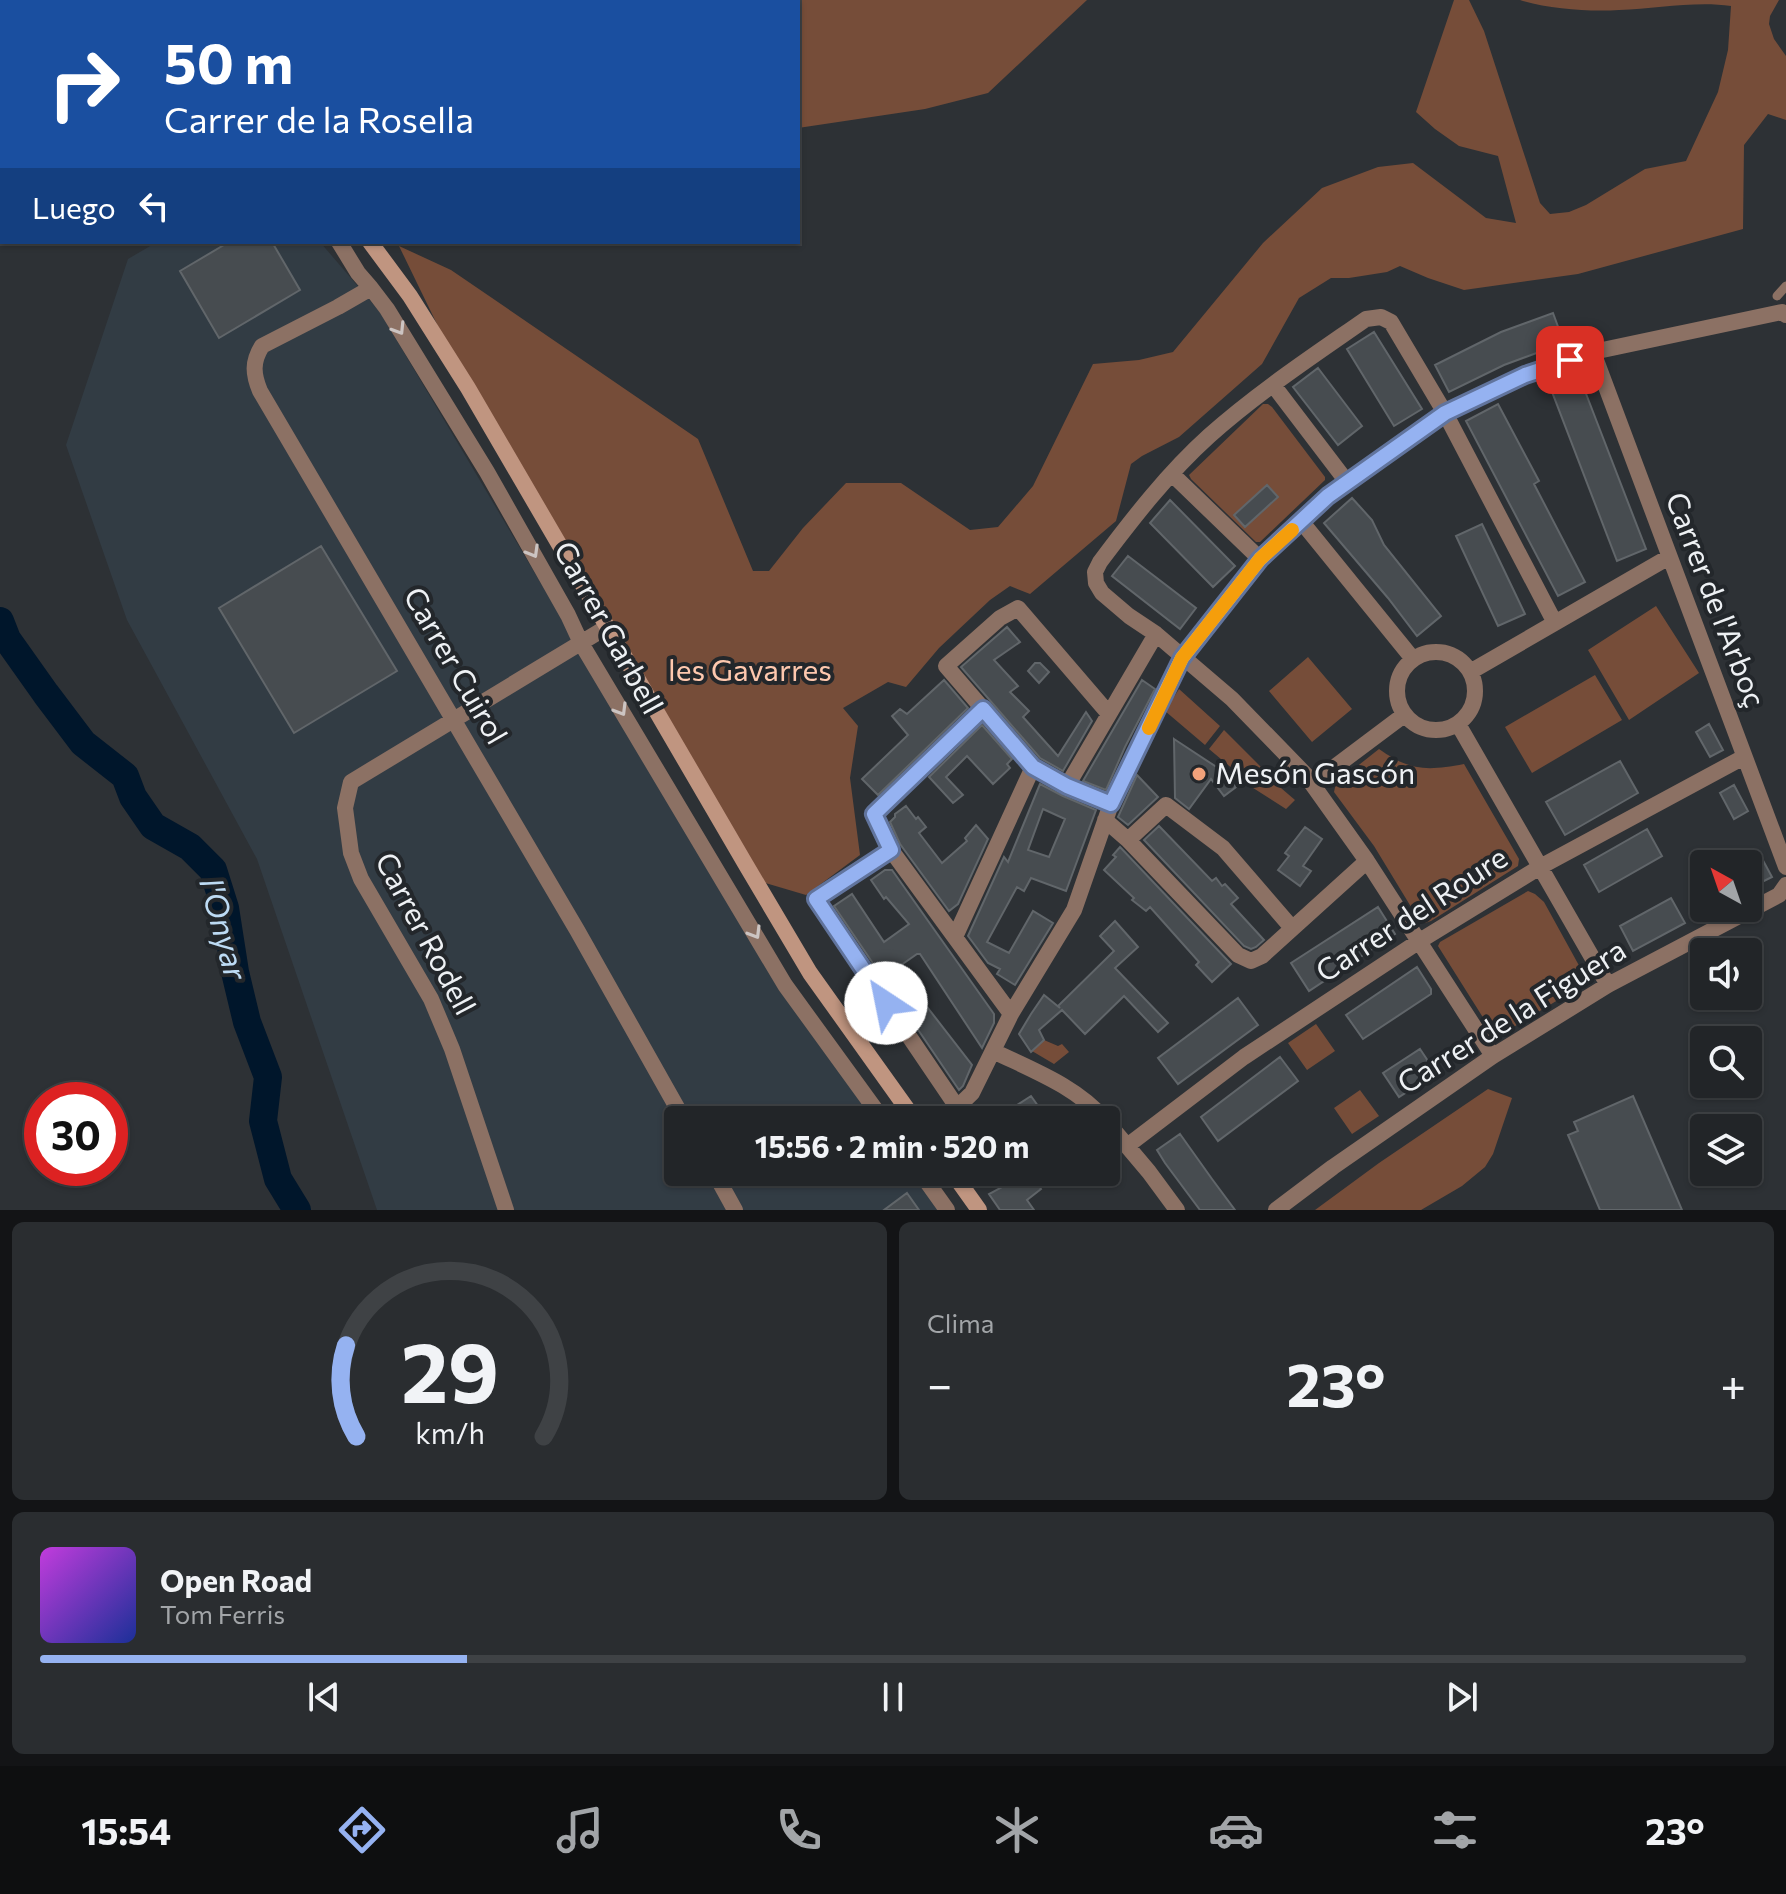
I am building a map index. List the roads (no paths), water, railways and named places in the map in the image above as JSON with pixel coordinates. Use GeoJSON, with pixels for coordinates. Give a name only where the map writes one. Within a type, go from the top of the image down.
{"type":"FeatureCollection","features":[{"type":"Feature","properties":{"kind":"main road"},"geometry":{"type":"LineString","coordinates":[[371,244],[410,296],[468,388],[810,973],[905,1106]]}},
{"type":"Feature","properties":{"kind":"main road"},"geometry":{"type":"LineString","coordinates":[[962,1186],[979,1210]]}},
{"type":"Feature","properties":{"kind":"street","name":"Carrer Garbell"},"geometry":{"type":"LineString","coordinates":[[340,244],[358,273],[387,309],[487,472],[581,643],[785,985],[873,1106]]}},
{"type":"Feature","properties":{"kind":"street","name":"Carrer Cuirol"},"geometry":{"type":"LineString","coordinates":[[371,288],[262,346],[253,367],[255,379],[577,930],[676,1106]]}},
{"type":"Feature","properties":{"kind":"street"},"geometry":{"type":"LineString","coordinates":[[958,1106],[972,1093],[1011,1014],[1074,910],[1108,812],[1182,658],[1260,559],[1328,496],[1445,413],[1525,375],[1593,352],[1783,307]]}},
{"type":"Feature","properties":{"kind":"street"},"geometry":{"type":"LineString","coordinates":[[1493,1056],[1367,861],[1305,774],[1232,699],[1102,593],[1096,583],[1095,572],[1148,500],[1208,437],[1366,319],[1381,317],[1391,322],[1445,413],[1555,623]]}},
{"type":"Feature","properties":{"kind":"street","name":"Carrer de l'Arboç"},"geometry":{"type":"LineString","coordinates":[[1593,352],[1786,867]]}},
{"type":"Feature","properties":{"kind":"street"},"geometry":{"type":"LineString","coordinates":[[1274,386],[1347,482]]}},
{"type":"Feature","properties":{"kind":"street"},"geometry":{"type":"LineString","coordinates":[[1172,474],[1260,559]]}},
{"type":"Feature","properties":{"kind":"street"},"geometry":{"type":"LineString","coordinates":[[1301,521],[1413,659]]}},
{"type":"Feature","properties":{"kind":"street"},"geometry":{"type":"LineString","coordinates":[[1470,672],[1669,557]]}},
{"type":"Feature","properties":{"kind":"street"},"geometry":{"type":"LineString","coordinates":[[1109,714],[1018,608],[1000,618],[946,666],[1033,767],[1108,812],[1128,840],[1238,955],[1251,961],[1262,956],[1367,861]]}},
{"type":"Feature","properties":{"kind":"street","name":"Carrer Rodell"},"geometry":{"type":"LineString","coordinates":[[506,1210],[452,1049],[431,999],[361,879],[351,853],[345,808],[351,782],[607,627]]}},
{"type":"Feature","properties":{"kind":"street"},"geometry":{"type":"LineString","coordinates":[[1067,786],[1156,634]]}},
{"type":"Feature","properties":{"kind":"street"},"geometry":{"type":"LineString","coordinates":[[1432,651],[1449,653],[1461,660],[1470,672],[1475,690],[1471,709],[1458,724],[1445,729],[1424,729],[1404,715],[1396,696],[1397,682],[1400,672],[1413,659],[1432,651]]}},
{"type":"Feature","properties":{"kind":"street"},"geometry":{"type":"LineString","coordinates":[[983,709],[874,814],[891,850],[1011,1014]]}},
{"type":"Feature","properties":{"kind":"street"},"geometry":{"type":"LineString","coordinates":[[1312,784],[1404,715]]}},
{"type":"Feature","properties":{"kind":"street"},"geometry":{"type":"LineString","coordinates":[[1458,724],[1608,985]]}},
{"type":"Feature","properties":{"kind":"street","name":"Carrer del Roure"},"geometry":{"type":"LineString","coordinates":[[1127,1146],[1244,1057],[1418,942],[1540,867],[1744,757]]}},
{"type":"Feature","properties":{"kind":"street"},"geometry":{"type":"LineString","coordinates":[[955,937],[1033,767]]}},
{"type":"Feature","properties":{"kind":"street"},"geometry":{"type":"LineString","coordinates":[[1128,840],[1166,805],[1223,848],[1292,928]]}},
{"type":"Feature","properties":{"kind":"street"},"geometry":{"type":"LineString","coordinates":[[891,850],[816,899],[956,1106]]}},
{"type":"Feature","properties":{"kind":"street","name":"Carrer de la Figuera"},"geometry":{"type":"LineString","coordinates":[[1276,1210],[1493,1056],[1608,985],[1779,895],[1786,885]]}},
{"type":"Feature","properties":{"kind":"street"},"geometry":{"type":"LineString","coordinates":[[993,1051],[1058,1082],[1090,1106]]}},
{"type":"Feature","properties":{"kind":"street"},"geometry":{"type":"LineString","coordinates":[[1120,1138],[1177,1210]]}},
{"type":"Feature","properties":{"kind":"street"},"geometry":{"type":"LineString","coordinates":[[722,1186],[735,1210]]}},
{"type":"Feature","properties":{"kind":"street"},"geometry":{"type":"LineString","coordinates":[[930,1186],[947,1210]]}},
{"type":"Feature","properties":{"kind":"lane"},"geometry":{"type":"LineString","coordinates":[[1783,307],[1786,286]]}},
{"type":"Feature","properties":{"kind":"waterway","name":"l'Onyar"},"geometry":{"type":"LineString","coordinates":[[0,621],[7,639],[83,743],[125,776],[133,797],[153,826],[190,847],[213,870],[225,908],[247,1022],[268,1077],[263,1121],[278,1179],[297,1210]]}},
{"type":"Feature","properties":{"kind":"place","name":"Mesón Gascón"},"geometry":{"type":"Point","coordinates":[1199,774]}},
{"type":"Feature","properties":{"kind":"park label","name":"les Gavarres"},"geometry":{"type":"Point","coordinates":[750,671]}}]}
